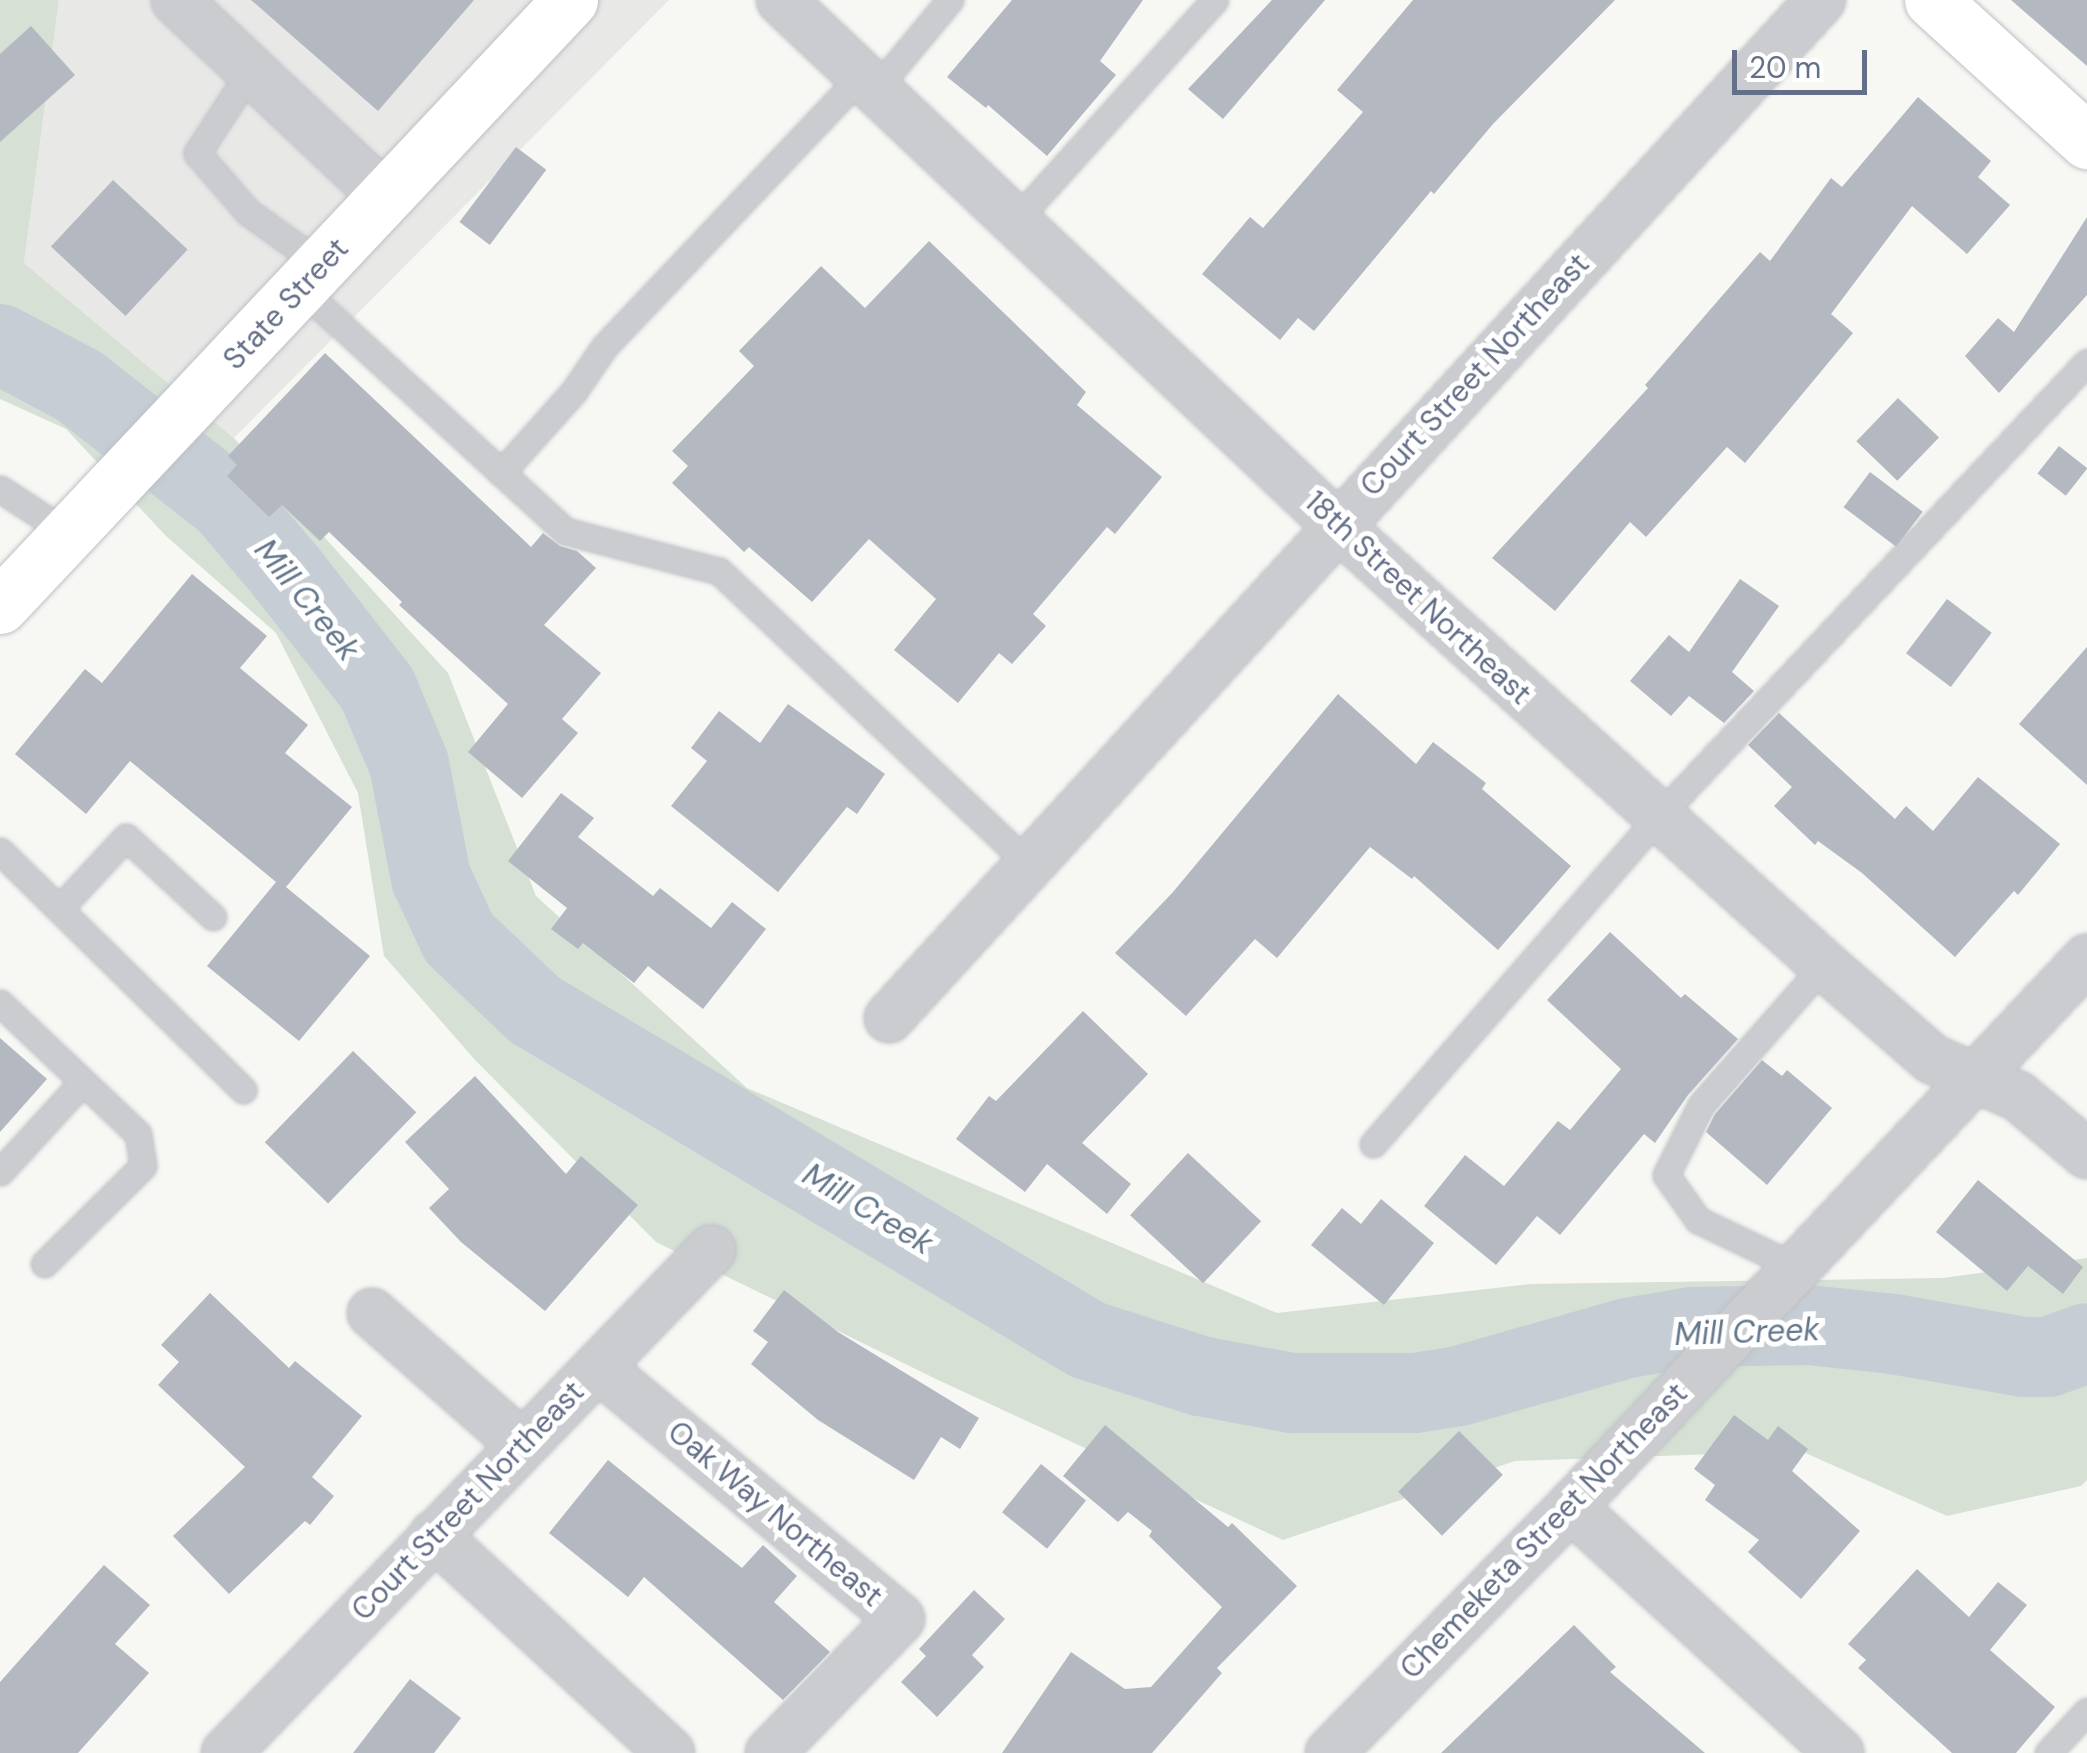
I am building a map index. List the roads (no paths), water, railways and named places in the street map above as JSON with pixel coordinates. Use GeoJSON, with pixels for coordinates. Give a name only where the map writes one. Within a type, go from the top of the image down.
{"type":"FeatureCollection","features":[{"type":"Feature","properties":{"kind":"main road","name":"State Street"},"geometry":{"type":"LineString","coordinates":[[0,606],[184,416],[570,0]]}},
{"type":"Feature","properties":{"kind":"main road"},"geometry":{"type":"LineString","coordinates":[[1932,0],[2087,141]]}},
{"type":"Feature","properties":{"kind":"street"},"geometry":{"type":"LineString","coordinates":[[176,0],[386,198]]}},
{"type":"Feature","properties":{"kind":"street","name":"18th Street Northeast"},"geometry":{"type":"LineString","coordinates":[[780,0],[1337,525],[1824,965],[1932,1058],[1979,1076],[2033,1107],[2087,1154]]}},
{"type":"Feature","properties":{"kind":"street","name":"Court Street Northeast"},"geometry":{"type":"LineString","coordinates":[[890,1018],[1820,0]]}},
{"type":"Feature","properties":{"kind":"street","name":"Chemeketa Street Northeast"},"geometry":{"type":"LineString","coordinates":[[1330,1753],[1572,1506],[2087,959]]}},
{"type":"Feature","properties":{"kind":"street","name":"Court Street Northeast"},"geometry":{"type":"LineString","coordinates":[[226,1753],[711,1250]]}},
{"type":"Feature","properties":{"kind":"street"},"geometry":{"type":"LineString","coordinates":[[372,1313],[521,1444]]}},
{"type":"Feature","properties":{"kind":"street","name":"Oak Way Northeast"},"geometry":{"type":"LineString","coordinates":[[598,1367],[900,1619],[770,1753]]}},
{"type":"Feature","properties":{"kind":"street"},"geometry":{"type":"LineString","coordinates":[[1572,1506],[1839,1753]]}},
{"type":"Feature","properties":{"kind":"street"},"geometry":{"type":"LineString","coordinates":[[434,1534],[670,1753]]}},
{"type":"Feature","properties":{"kind":"lane"},"geometry":{"type":"LineString","coordinates":[[501,473],[574,391],[604,347],[950,0]]}},
{"type":"Feature","properties":{"kind":"lane"},"geometry":{"type":"LineString","coordinates":[[1015,220],[1215,0]]}},
{"type":"Feature","properties":{"kind":"lane"},"geometry":{"type":"LineString","coordinates":[[251,70],[196,152],[248,212],[501,473],[565,531],[719,572],[1028,863]]}},
{"type":"Feature","properties":{"kind":"lane"},"geometry":{"type":"LineString","coordinates":[[1373,1144],[1658,817],[2087,362]]}},
{"type":"Feature","properties":{"kind":"lane"},"geometry":{"type":"LineString","coordinates":[[0,489],[69,534]]}},
{"type":"Feature","properties":{"kind":"lane"},"geometry":{"type":"LineString","coordinates":[[59,909],[126,838],[213,917]]}},
{"type":"Feature","properties":{"kind":"lane"},"geometry":{"type":"LineString","coordinates":[[0,851],[243,1090]]}},
{"type":"Feature","properties":{"kind":"lane"},"geometry":{"type":"LineString","coordinates":[[1792,1274],[1698,1220],[1666,1174],[1701,1105],[1824,965]]}},
{"type":"Feature","properties":{"kind":"lane"},"geometry":{"type":"LineString","coordinates":[[0,1003],[138,1134],[142,1166],[44,1264]]}},
{"type":"Feature","properties":{"kind":"lane"},"geometry":{"type":"LineString","coordinates":[[0,1172],[78,1087],[80,1079]]}},
{"type":"Feature","properties":{"kind":"lane"},"geometry":{"type":"LineString","coordinates":[[2048,1753],[2087,1712]]}},
{"type":"Feature","properties":{"kind":"waterway","name":"Mill Creek"},"geometry":{"type":"LineString","coordinates":[[0,344],[79,386],[228,503],[287,573],[377,688],[409,764],[431,878],[459,938],[535,1010],[1088,1340],[1200,1376],[1292,1393],[1415,1393],[1459,1386],[1628,1338],[1692,1327],[1808,1325],[1893,1334],[2023,1357],[2048,1357],[2087,1343]]}}]}
